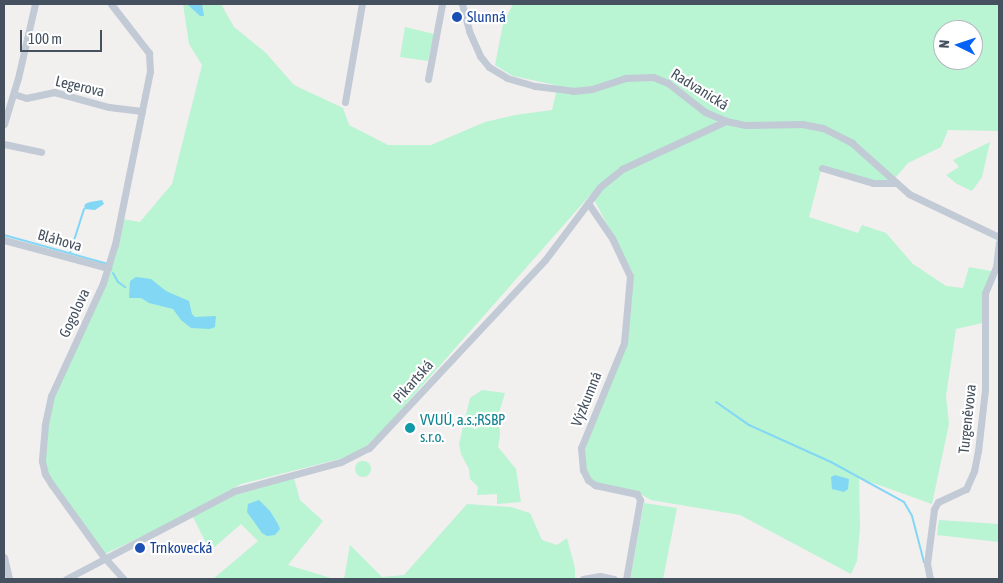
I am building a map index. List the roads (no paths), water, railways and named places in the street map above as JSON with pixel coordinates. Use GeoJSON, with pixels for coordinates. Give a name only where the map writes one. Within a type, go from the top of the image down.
{"type":"FeatureCollection","features":[{"type":"Feature","properties":{"kind":"street"},"geometry":{"type":"LineString","coordinates":[[4,124],[14,94],[35,4]]}},
{"type":"Feature","properties":{"kind":"street","name":"Gogolova"},"geometry":{"type":"LineString","coordinates":[[106,559],[49,482],[43,469],[42,457],[46,418],[51,396],[108,268],[115,244],[151,60],[144,44],[111,4]]}},
{"type":"Feature","properties":{"kind":"street"},"geometry":{"type":"LineString","coordinates":[[345,102],[362,4]]}},
{"type":"Feature","properties":{"kind":"street"},"geometry":{"type":"LineString","coordinates":[[428,78],[442,4]]}},
{"type":"Feature","properties":{"kind":"street","name":"Radvanická"},"geometry":{"type":"LineString","coordinates":[[462,4],[471,37],[482,59],[492,70],[507,78],[535,86],[573,91],[596,88],[625,78],[653,77],[668,83],[705,112],[726,121],[752,125],[802,124],[828,130],[852,143],[894,183],[915,198],[999,237]]}},
{"type":"Feature","properties":{"kind":"street","name":"Legerova"},"geometry":{"type":"LineString","coordinates":[[14,94],[26,98],[54,92],[114,108],[142,111]]}},
{"type":"Feature","properties":{"kind":"street","name":"Pikartská"},"geometry":{"type":"LineString","coordinates":[[66,579],[234,491],[341,462],[369,448],[545,260],[600,187],[622,169],[726,121]]}},
{"type":"Feature","properties":{"kind":"street"},"geometry":{"type":"LineString","coordinates":[[4,144],[41,152]]}},
{"type":"Feature","properties":{"kind":"street"},"geometry":{"type":"LineString","coordinates":[[822,168],[873,183],[894,183]]}},
{"type":"Feature","properties":{"kind":"street","name":"Výzkumná"},"geometry":{"type":"LineString","coordinates":[[588,203],[612,238],[630,276],[624,343],[581,448],[583,470],[588,480],[595,485],[637,494],[640,500],[626,579]]}},
{"type":"Feature","properties":{"kind":"street","name":"Bláhova"},"geometry":{"type":"LineString","coordinates":[[4,240],[108,268]]}},
{"type":"Feature","properties":{"kind":"street","name":"Turgeněvova"},"geometry":{"type":"LineString","coordinates":[[930,579],[927,564],[934,508],[938,502],[966,490],[974,471],[978,452],[985,390],[985,293],[996,267],[999,242]]}},
{"type":"Feature","properties":{"kind":"street"},"geometry":{"type":"LineString","coordinates":[[4,557],[9,579]]}},
{"type":"Feature","properties":{"kind":"street"},"geometry":{"type":"LineString","coordinates":[[106,559],[124,579]]}},
{"type":"Feature","properties":{"kind":"street"},"geometry":{"type":"LineString","coordinates":[[583,579],[600,576],[614,579]]}},
{"type":"Feature","properties":{"kind":"water"},"geometry":{"type":"Polygon","coordinates":[[[187,4],[202,4],[204,16],[200,16],[187,4]]]}},
{"type":"Feature","properties":{"kind":"water"},"geometry":{"type":"Polygon","coordinates":[[[102,200],[104,204],[95,210],[84,209],[85,204],[102,200]]]}},
{"type":"Feature","properties":{"kind":"water"},"geometry":{"type":"Polygon","coordinates":[[[136,277],[151,279],[166,291],[189,301],[192,314],[195,317],[216,316],[215,327],[210,329],[191,328],[181,320],[173,309],[149,303],[141,298],[129,298],[130,281],[136,277]]]}},
{"type":"Feature","properties":{"kind":"water"},"geometry":{"type":"Polygon","coordinates":[[[835,475],[849,479],[848,489],[844,492],[832,489],[831,477],[835,475]]]}},
{"type":"Feature","properties":{"kind":"water"},"geometry":{"type":"Polygon","coordinates":[[[259,500],[270,511],[278,524],[280,529],[275,535],[267,536],[262,533],[247,512],[248,504],[259,500]]]}},
{"type":"Feature","properties":{"kind":"waterway"},"geometry":{"type":"LineString","coordinates":[[70,253],[84,209]]}},
{"type":"Feature","properties":{"kind":"waterway"},"geometry":{"type":"LineString","coordinates":[[4,235],[108,264]]}},
{"type":"Feature","properties":{"kind":"waterway"},"geometry":{"type":"LineString","coordinates":[[113,273],[118,282],[125,287]]}},
{"type":"Feature","properties":{"kind":"waterway"},"geometry":{"type":"LineString","coordinates":[[716,402],[749,425],[831,462],[904,502],[912,516],[924,562]]}},
{"type":"Feature","properties":{"kind":"place","name":"Slunná"},"geometry":{"type":"Point","coordinates":[457,17]}},
{"type":"Feature","properties":{"kind":"place","name":"VVUÚ, a.s.;RSBP s.r.o."},"geometry":{"type":"Point","coordinates":[410,428]}},
{"type":"Feature","properties":{"kind":"place","name":"Trnkovecká"},"geometry":{"type":"Point","coordinates":[140,548]}}]}
